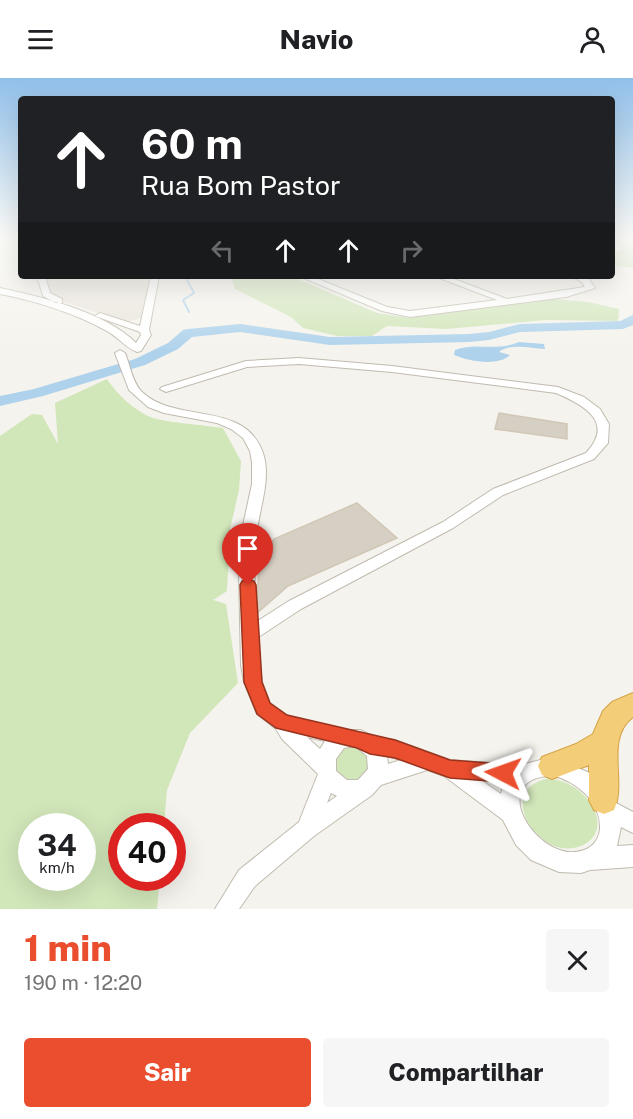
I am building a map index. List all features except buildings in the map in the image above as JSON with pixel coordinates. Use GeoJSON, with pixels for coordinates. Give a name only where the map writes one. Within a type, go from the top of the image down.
{"type":"FeatureCollection","features":[{"type":"Feature","properties":{"kind":"highway"},"geometry":{"type":"LineString","coordinates":[[606,805],[604,742],[612,720],[627,706],[633,704]]}},
{"type":"Feature","properties":{"kind":"highway"},"geometry":{"type":"LineString","coordinates":[[552,766],[586,753],[604,742]]}},
{"type":"Feature","properties":{"kind":"street"},"geometry":{"type":"LineString","coordinates":[[42,279],[46,294],[53,299],[144,330]]}},
{"type":"Feature","properties":{"kind":"street"},"geometry":{"type":"LineString","coordinates":[[124,360],[144,341],[146,335],[144,330],[154,279]]}},
{"type":"Feature","properties":{"kind":"street"},"geometry":{"type":"LineString","coordinates":[[310,279],[385,309],[410,314],[585,291],[591,288],[591,285],[580,279]]}},
{"type":"Feature","properties":{"kind":"street"},"geometry":{"type":"LineString","coordinates":[[447,279],[507,300]]}},
{"type":"Feature","properties":{"kind":"street"},"geometry":{"type":"LineString","coordinates":[[0,291],[29,297],[115,331],[127,339],[135,350]]}},
{"type":"Feature","properties":{"kind":"street"},"geometry":{"type":"LineString","coordinates":[[115,331],[131,385],[140,397],[172,411],[221,420],[238,427],[250,436],[257,453],[258,481],[248,540],[249,635],[250,665],[263,708],[283,723],[289,733],[326,770],[334,784],[344,789],[371,782],[426,761]]}},
{"type":"Feature","properties":{"kind":"street"},"geometry":{"type":"LineString","coordinates":[[166,389],[246,364],[299,361],[392,369],[558,390],[580,399],[596,411],[603,424],[602,443],[590,456],[498,492],[448,525],[296,605],[249,635]]}},
{"type":"Feature","properties":{"kind":"street"},"geometry":{"type":"LineString","coordinates":[[283,723],[395,749],[450,769],[522,774]]}},
{"type":"Feature","properties":{"kind":"street"},"geometry":{"type":"LineString","coordinates":[[226,909],[247,878],[307,829],[371,782],[380,760],[361,742],[341,741],[332,746],[326,755],[326,770],[307,829]]}},
{"type":"Feature","properties":{"kind":"street"},"geometry":{"type":"LineString","coordinates":[[633,823],[606,805],[596,790],[576,774],[552,766],[531,769],[522,774],[511,791],[510,813],[521,836],[541,854],[567,862],[633,856]]}},
{"type":"Feature","properties":{"kind":"street"},"geometry":{"type":"LineString","coordinates":[[450,769],[510,813]]}},
{"type":"Feature","properties":{"kind":"street"},"geometry":{"type":"LineString","coordinates":[[591,859],[607,845],[611,834],[606,805]]}},
{"type":"Feature","properties":{"kind":"shaded area"},"geometry":{"type":"Polygon","coordinates":[[[45,279],[149,279],[141,318],[125,322],[61,301],[51,294],[45,279]]]}},
{"type":"Feature","properties":{"kind":"green space"},"geometry":{"type":"Polygon","coordinates":[[[232,279],[298,279],[377,313],[409,318],[553,299],[588,302],[619,309],[618,321],[546,320],[446,329],[387,326],[372,336],[337,336],[303,328],[291,317],[235,289],[232,279]]]}},
{"type":"Feature","properties":{"kind":"green space"},"geometry":{"type":"Polygon","coordinates":[[[107,379],[127,402],[153,418],[223,428],[241,461],[239,490],[230,529],[227,591],[213,600],[226,604],[238,683],[190,733],[167,790],[165,813],[108,813],[108,891],[159,891],[157,909],[0,909],[0,436],[32,414],[42,415],[58,444],[55,403],[107,379]]]}},
{"type":"Feature","properties":{"kind":"green space"},"geometry":{"type":"Polygon","coordinates":[[[352,747],[364,752],[369,764],[364,776],[352,781],[340,776],[335,764],[340,752],[352,747]]]}},
{"type":"Feature","properties":{"kind":"green space"},"geometry":{"type":"Polygon","coordinates":[[[546,779],[561,781],[574,787],[593,807],[597,819],[596,830],[590,840],[578,847],[563,848],[549,843],[537,834],[528,822],[523,809],[524,796],[531,786],[546,779]]]}},
{"type":"Feature","properties":{"kind":"water"},"geometry":{"type":"Polygon","coordinates":[[[519,342],[544,344],[545,349],[520,347],[503,349],[499,352],[510,355],[505,359],[491,362],[475,361],[454,355],[455,350],[463,348],[502,346],[519,342]]]}},
{"type":"Feature","properties":{"kind":"waterway"},"geometry":{"type":"LineString","coordinates":[[187,279],[194,293],[183,300],[189,312]]}},
{"type":"Feature","properties":{"kind":"waterway"},"geometry":{"type":"LineString","coordinates":[[0,401],[37,393],[140,362],[173,346],[188,333],[240,328],[330,341],[469,338],[489,336],[520,328],[623,325],[633,319]]}},
{"type":"Feature","properties":{"kind":"route"},"geometry":{"type":"LineString","coordinates":[[248,585],[250,665],[253,682],[263,708],[283,723],[395,749],[450,769],[503,773]]}}]}
